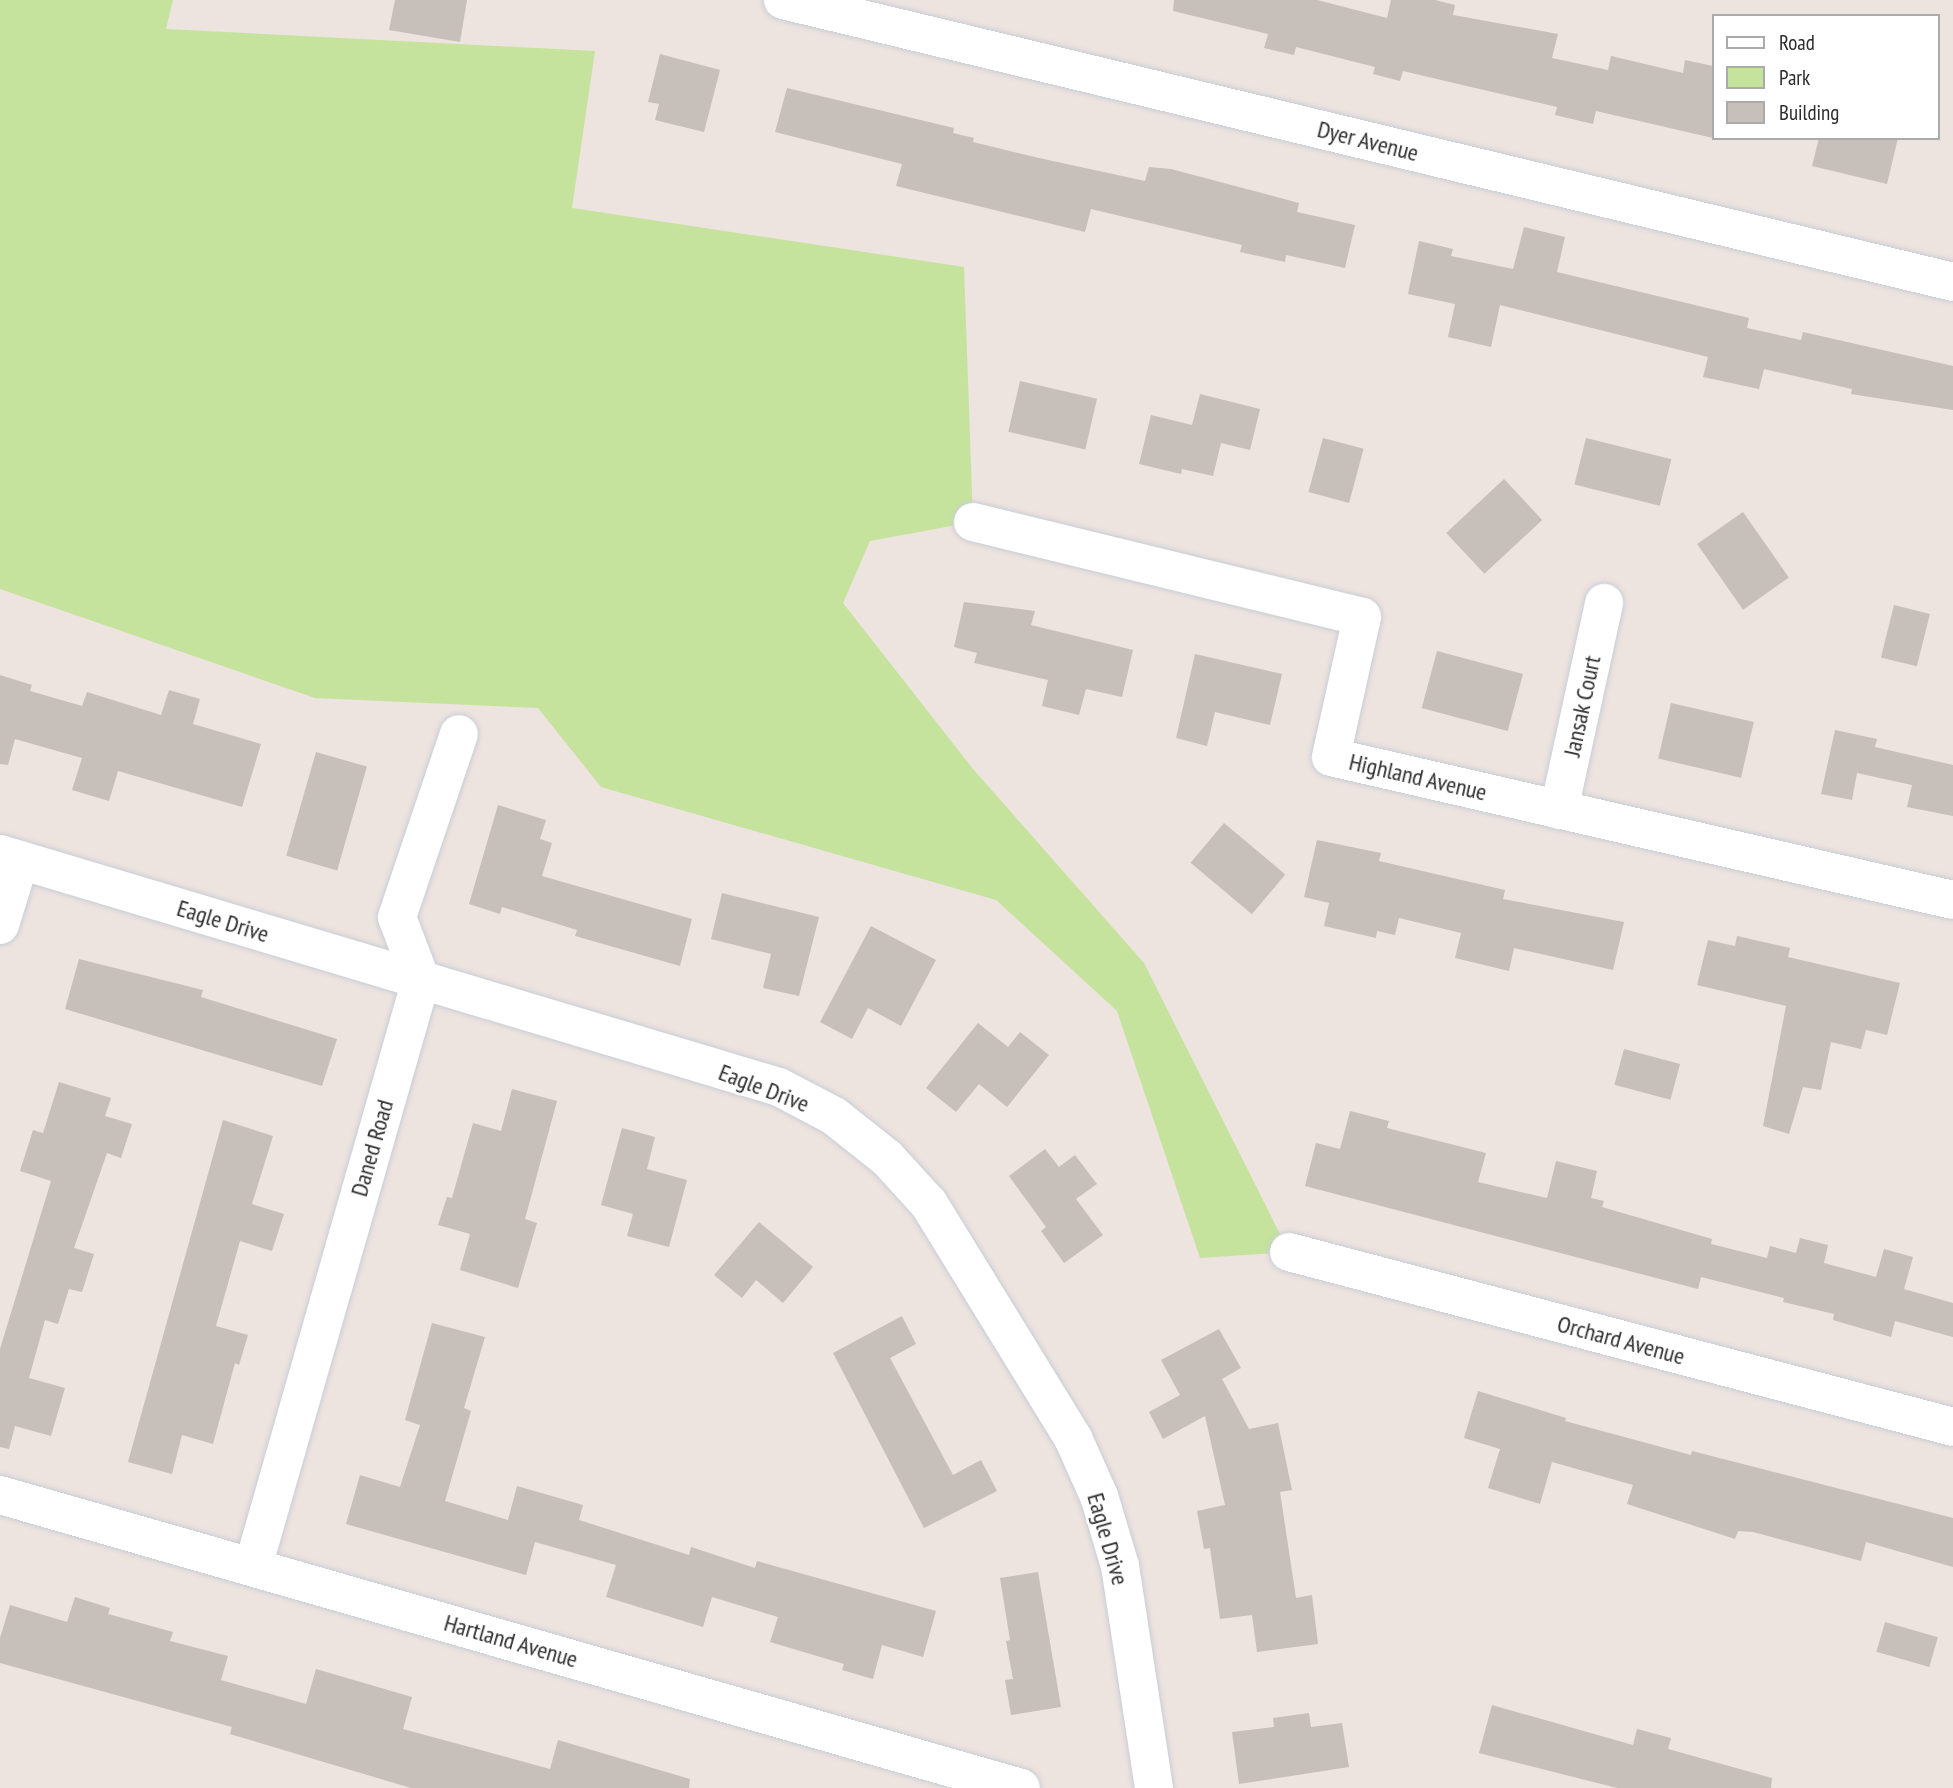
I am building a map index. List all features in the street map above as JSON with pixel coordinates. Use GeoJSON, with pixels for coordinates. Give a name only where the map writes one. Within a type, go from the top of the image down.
{"type":"FeatureCollection","features":[{"type":"Feature","properties":{"kind":"street","name":"Dyer Avenue"},"geometry":{"type":"LineString","coordinates":[[783,0],[1953,282]]}},
{"type":"Feature","properties":{"kind":"street","name":"Highland Avenue"},"geometry":{"type":"LineString","coordinates":[[973,522],[1363,617],[1331,757],[1953,900]]}},
{"type":"Feature","properties":{"kind":"street","name":"Jansak Court"},"geometry":{"type":"LineString","coordinates":[[1559,810],[1604,603]]}},
{"type":"Feature","properties":{"kind":"street"},"geometry":{"type":"LineString","coordinates":[[421,980],[397,917],[458,734]]}},
{"type":"Feature","properties":{"kind":"street"},"geometry":{"type":"LineString","coordinates":[[0,925],[10,857]]}},
{"type":"Feature","properties":{"kind":"street","name":"Eagle Drive"},"geometry":{"type":"LineString","coordinates":[[10,857],[779,1087],[834,1116],[887,1158],[929,1204],[1073,1438],[1098,1496],[1119,1566],[1154,1788]]}},
{"type":"Feature","properties":{"kind":"street","name":"Daned Road"},"geometry":{"type":"LineString","coordinates":[[253,1567],[421,980]]}},
{"type":"Feature","properties":{"kind":"street","name":"Orchard Avenue"},"geometry":{"type":"LineString","coordinates":[[1289,1252],[1953,1427]]}},
{"type":"Feature","properties":{"kind":"street","name":"Hartland Avenue"},"geometry":{"type":"LineString","coordinates":[[0,1495],[1021,1788]]}},
{"type":"Feature","properties":{"kind":"green space"},"geometry":{"type":"Polygon","coordinates":[[[0,0],[173,0],[166,29],[595,51],[572,208],[964,267],[973,522],[870,541],[843,603],[973,769],[1144,963],[1289,1252],[1200,1258],[1117,1011],[996,900],[601,787],[538,708],[315,698],[0,589],[0,0]]]}},
{"type":"Feature","properties":{"kind":"building"},"geometry":{"type":"Polygon","coordinates":[[[395,0],[467,0],[460,42],[389,30],[395,0]]]}},
{"type":"Feature","properties":{"kind":"building"},"geometry":{"type":"Polygon","coordinates":[[[1174,0],[1317,0],[1387,18],[1391,0],[1435,0],[1455,5],[1453,15],[1558,34],[1552,58],[1608,70],[1611,56],[1683,73],[1685,60],[1712,66],[1712,138],[1596,111],[1593,124],[1555,115],[1557,107],[1403,71],[1400,81],[1373,74],[1375,67],[1296,47],[1294,55],[1264,48],[1268,34],[1173,11],[1174,0]]]}},
{"type":"Feature","properties":{"kind":"building"},"geometry":{"type":"Polygon","coordinates":[[[660,54],[720,70],[704,132],[655,120],[659,104],[648,102],[660,54]]]}},
{"type":"Feature","properties":{"kind":"building"},"geometry":{"type":"Polygon","coordinates":[[[787,88],[954,128],[953,133],[974,138],[973,142],[1039,158],[1145,181],[1149,167],[1171,169],[1299,203],[1297,212],[1355,225],[1345,268],[1286,255],[1285,262],[1240,252],[1242,245],[1091,209],[1085,232],[896,186],[902,164],[775,132],[787,88]]]}},
{"type":"Feature","properties":{"kind":"building"},"geometry":{"type":"Polygon","coordinates":[[[1818,140],[1898,140],[1887,184],[1812,166],[1818,140]]]}},
{"type":"Feature","properties":{"kind":"building"},"geometry":{"type":"Polygon","coordinates":[[[1524,227],[1565,237],[1557,272],[1749,318],[1747,328],[1801,340],[1803,332],[1953,366],[1953,410],[1851,394],[1852,389],[1764,369],[1759,389],[1703,377],[1708,357],[1500,305],[1491,347],[1448,337],[1455,304],[1408,294],[1419,241],[1453,249],[1451,256],[1513,269],[1524,227]]]}},
{"type":"Feature","properties":{"kind":"building"},"geometry":{"type":"Polygon","coordinates":[[[1020,381],[1097,399],[1085,449],[1008,432],[1020,381]]]}},
{"type":"Feature","properties":{"kind":"building"},"geometry":{"type":"Polygon","coordinates":[[[1200,394],[1260,409],[1250,450],[1221,443],[1213,476],[1182,469],[1181,474],[1139,464],[1151,415],[1192,425],[1200,394]]]}},
{"type":"Feature","properties":{"kind":"building"},"geometry":{"type":"Polygon","coordinates":[[[1323,438],[1364,449],[1349,503],[1309,492],[1323,438]]]}},
{"type":"Feature","properties":{"kind":"building"},"geometry":{"type":"Polygon","coordinates":[[[1586,438],[1671,459],[1660,506],[1574,485],[1586,438]]]}},
{"type":"Feature","properties":{"kind":"building"},"geometry":{"type":"Polygon","coordinates":[[[1504,479],[1542,520],[1484,574],[1446,533],[1504,479]]]}},
{"type":"Feature","properties":{"kind":"building"},"geometry":{"type":"Polygon","coordinates":[[[1743,512],[1789,578],[1743,610],[1697,544],[1743,512]]]}},
{"type":"Feature","properties":{"kind":"building"},"geometry":{"type":"Polygon","coordinates":[[[964,602],[1035,611],[1031,625],[1133,650],[1122,697],[1086,689],[1079,715],[1042,706],[1048,680],[974,663],[977,653],[954,647],[964,602]]]}},
{"type":"Feature","properties":{"kind":"building"},"geometry":{"type":"Polygon","coordinates":[[[1894,605],[1930,614],[1917,666],[1881,657],[1894,605]]]}},
{"type":"Feature","properties":{"kind":"building"},"geometry":{"type":"Polygon","coordinates":[[[1437,651],[1523,674],[1508,731],[1422,708],[1437,651]]]}},
{"type":"Feature","properties":{"kind":"building"},"geometry":{"type":"Polygon","coordinates":[[[1195,654],[1282,674],[1270,725],[1215,712],[1207,746],[1176,738],[1195,654]]]}},
{"type":"Feature","properties":{"kind":"building"},"geometry":{"type":"Polygon","coordinates":[[[0,675],[32,685],[30,691],[82,706],[87,692],[161,715],[169,690],[200,699],[193,724],[261,744],[242,807],[118,771],[109,801],[72,790],[82,758],[15,739],[8,765],[0,764],[0,675]]]}},
{"type":"Feature","properties":{"kind":"building"},"geometry":{"type":"Polygon","coordinates":[[[1671,703],[1754,722],[1741,778],[1658,759],[1671,703]]]}},
{"type":"Feature","properties":{"kind":"building"},"geometry":{"type":"Polygon","coordinates":[[[1835,730],[1877,739],[1875,747],[1953,765],[1953,816],[1907,807],[1912,785],[1857,773],[1852,800],[1821,794],[1835,730]]]}},
{"type":"Feature","properties":{"kind":"building"},"geometry":{"type":"Polygon","coordinates":[[[316,752],[367,767],[337,870],[286,856],[316,752]]]}},
{"type":"Feature","properties":{"kind":"building"},"geometry":{"type":"Polygon","coordinates":[[[498,805],[546,820],[540,839],[552,843],[542,876],[692,919],[680,966],[575,936],[577,930],[502,907],[500,914],[469,904],[498,805]]]}},
{"type":"Feature","properties":{"kind":"building"},"geometry":{"type":"Polygon","coordinates":[[[1224,823],[1285,874],[1252,914],[1191,863],[1224,823]]]}},
{"type":"Feature","properties":{"kind":"building"},"geometry":{"type":"Polygon","coordinates":[[[1317,840],[1381,853],[1379,861],[1505,890],[1503,899],[1624,922],[1613,970],[1514,948],[1509,971],[1455,958],[1461,933],[1399,918],[1395,935],[1377,931],[1376,938],[1324,926],[1329,903],[1304,897],[1317,840]]]}},
{"type":"Feature","properties":{"kind":"building"},"geometry":{"type":"Polygon","coordinates":[[[722,893],[819,917],[799,996],[763,988],[771,954],[711,939],[722,893]]]}},
{"type":"Feature","properties":{"kind":"building"},"geometry":{"type":"Polygon","coordinates":[[[871,926],[936,960],[901,1026],[868,1008],[852,1039],[820,1022],[871,926]]]}},
{"type":"Feature","properties":{"kind":"building"},"geometry":{"type":"Polygon","coordinates":[[[1737,936],[1790,948],[1788,957],[1900,983],[1887,1035],[1866,1030],[1861,1049],[1831,1042],[1821,1090],[1803,1087],[1789,1134],[1763,1126],[1786,1006],[1697,985],[1708,940],[1735,946],[1737,936]]]}},
{"type":"Feature","properties":{"kind":"building"},"geometry":{"type":"Polygon","coordinates":[[[79,959],[203,990],[201,997],[337,1039],[322,1086],[65,1009],[79,959]]]}},
{"type":"Feature","properties":{"kind":"building"},"geometry":{"type":"Polygon","coordinates":[[[978,1023],[1008,1047],[1020,1032],[1049,1055],[1007,1107],[979,1084],[956,1112],[926,1088],[978,1023]]]}},
{"type":"Feature","properties":{"kind":"building"},"geometry":{"type":"Polygon","coordinates":[[[1624,1049],[1680,1064],[1670,1100],[1614,1085],[1624,1049]]]}},
{"type":"Feature","properties":{"kind":"building"},"geometry":{"type":"Polygon","coordinates":[[[59,1082],[111,1098],[105,1116],[132,1124],[121,1158],[107,1153],[74,1248],[94,1254],[82,1292],[69,1289],[58,1324],[45,1320],[29,1378],[65,1388],[51,1436],[15,1426],[9,1449],[0,1447],[0,1349],[51,1181],[20,1171],[33,1130],[43,1133],[59,1082]]]}},
{"type":"Feature","properties":{"kind":"building"},"geometry":{"type":"Polygon","coordinates":[[[512,1089],[557,1101],[525,1219],[537,1223],[518,1288],[460,1270],[470,1234],[438,1225],[447,1197],[452,1198],[473,1123],[501,1131],[512,1089]]]}},
{"type":"Feature","properties":{"kind":"building"},"geometry":{"type":"Polygon","coordinates":[[[1350,1111],[1389,1121],[1387,1128],[1486,1153],[1478,1182],[1547,1198],[1556,1161],[1597,1171],[1591,1198],[1604,1201],[1602,1207],[1712,1239],[1711,1244],[1767,1258],[1770,1246],[1796,1253],[1800,1238],[1828,1245],[1824,1263],[1876,1277],[1884,1249],[1913,1257],[1904,1289],[1953,1303],[1953,1337],[1895,1321],[1891,1337],[1833,1320],[1834,1314],[1783,1302],[1784,1298],[1701,1277],[1698,1289],[1305,1186],[1316,1143],[1340,1149],[1350,1111]]]}},
{"type":"Feature","properties":{"kind":"building"},"geometry":{"type":"Polygon","coordinates":[[[223,1120],[273,1136],[252,1204],[284,1214],[272,1251],[240,1241],[216,1326],[248,1335],[239,1365],[235,1363],[213,1444],[182,1435],[172,1474],[128,1462],[223,1120]]]}},
{"type":"Feature","properties":{"kind":"building"},"geometry":{"type":"Polygon","coordinates":[[[622,1128],[655,1137],[647,1169],[687,1180],[669,1247],[627,1236],[633,1214],[601,1205],[622,1128]]]}},
{"type":"Feature","properties":{"kind":"building"},"geometry":{"type":"Polygon","coordinates":[[[1045,1149],[1059,1167],[1075,1155],[1097,1184],[1076,1199],[1103,1235],[1064,1263],[1041,1231],[1046,1227],[1009,1176],[1045,1149]]]}},
{"type":"Feature","properties":{"kind":"building"},"geometry":{"type":"Polygon","coordinates":[[[759,1222],[813,1267],[783,1303],[756,1280],[742,1298],[714,1275],[759,1222]]]}},
{"type":"Feature","properties":{"kind":"building"},"geometry":{"type":"Polygon","coordinates":[[[902,1316],[916,1344],[890,1358],[953,1475],[981,1460],[997,1491],[924,1528],[833,1353],[902,1316]]]}},
{"type":"Feature","properties":{"kind":"building"},"geometry":{"type":"Polygon","coordinates":[[[432,1323],[485,1337],[464,1408],[471,1411],[445,1501],[508,1520],[517,1486],[583,1505],[579,1520],[689,1555],[691,1547],[755,1568],[757,1561],[936,1611],[923,1657],[882,1645],[873,1679],[842,1670],[844,1664],[770,1642],[778,1617],[712,1597],[703,1627],[606,1597],[616,1565],[535,1542],[526,1575],[346,1524],[360,1475],[400,1487],[420,1425],[405,1420],[432,1323]]]}},
{"type":"Feature","properties":{"kind":"building"},"geometry":{"type":"Polygon","coordinates":[[[1219,1329],[1241,1368],[1222,1379],[1249,1429],[1278,1423],[1292,1490],[1280,1492],[1296,1598],[1312,1595],[1318,1644],[1257,1652],[1252,1615],[1220,1619],[1210,1548],[1204,1549],[1197,1511],[1225,1505],[1205,1416],[1163,1439],[1149,1412],[1180,1395],[1161,1360],[1219,1329]]]}},
{"type":"Feature","properties":{"kind":"building"},"geometry":{"type":"Polygon","coordinates":[[[1478,1391],[1566,1418],[1565,1421],[1691,1455],[1692,1451],[1953,1518],[1953,1567],[1866,1542],[1861,1561],[1753,1532],[1738,1531],[1735,1539],[1627,1504],[1633,1485],[1552,1462],[1540,1504],[1488,1488],[1500,1449],[1464,1438],[1478,1391]]]}},
{"type":"Feature","properties":{"kind":"building"},"geometry":{"type":"Polygon","coordinates":[[[1038,1572],[1061,1707],[1011,1715],[1005,1680],[1013,1679],[1006,1641],[1010,1640],[1000,1578],[1038,1572]]]}},
{"type":"Feature","properties":{"kind":"building"},"geometry":{"type":"Polygon","coordinates":[[[75,1597],[110,1608],[108,1614],[173,1632],[170,1641],[228,1656],[221,1680],[306,1704],[316,1669],[412,1697],[403,1729],[550,1769],[558,1740],[690,1779],[689,1788],[411,1788],[230,1734],[232,1727],[0,1663],[0,1638],[10,1605],[67,1622],[75,1597]]]}},
{"type":"Feature","properties":{"kind":"building"},"geometry":{"type":"Polygon","coordinates":[[[1885,1622],[1938,1637],[1929,1667],[1876,1652],[1885,1622]]]}},
{"type":"Feature","properties":{"kind":"building"},"geometry":{"type":"Polygon","coordinates":[[[1492,1705],[1633,1745],[1637,1729],[1671,1738],[1668,1749],[1772,1778],[1771,1788],[1617,1788],[1479,1753],[1492,1705]]]}},
{"type":"Feature","properties":{"kind":"building"},"geometry":{"type":"Polygon","coordinates":[[[1309,1713],[1311,1727],[1342,1723],[1349,1767],[1239,1784],[1232,1732],[1274,1727],[1273,1718],[1309,1713]]]}}]}
